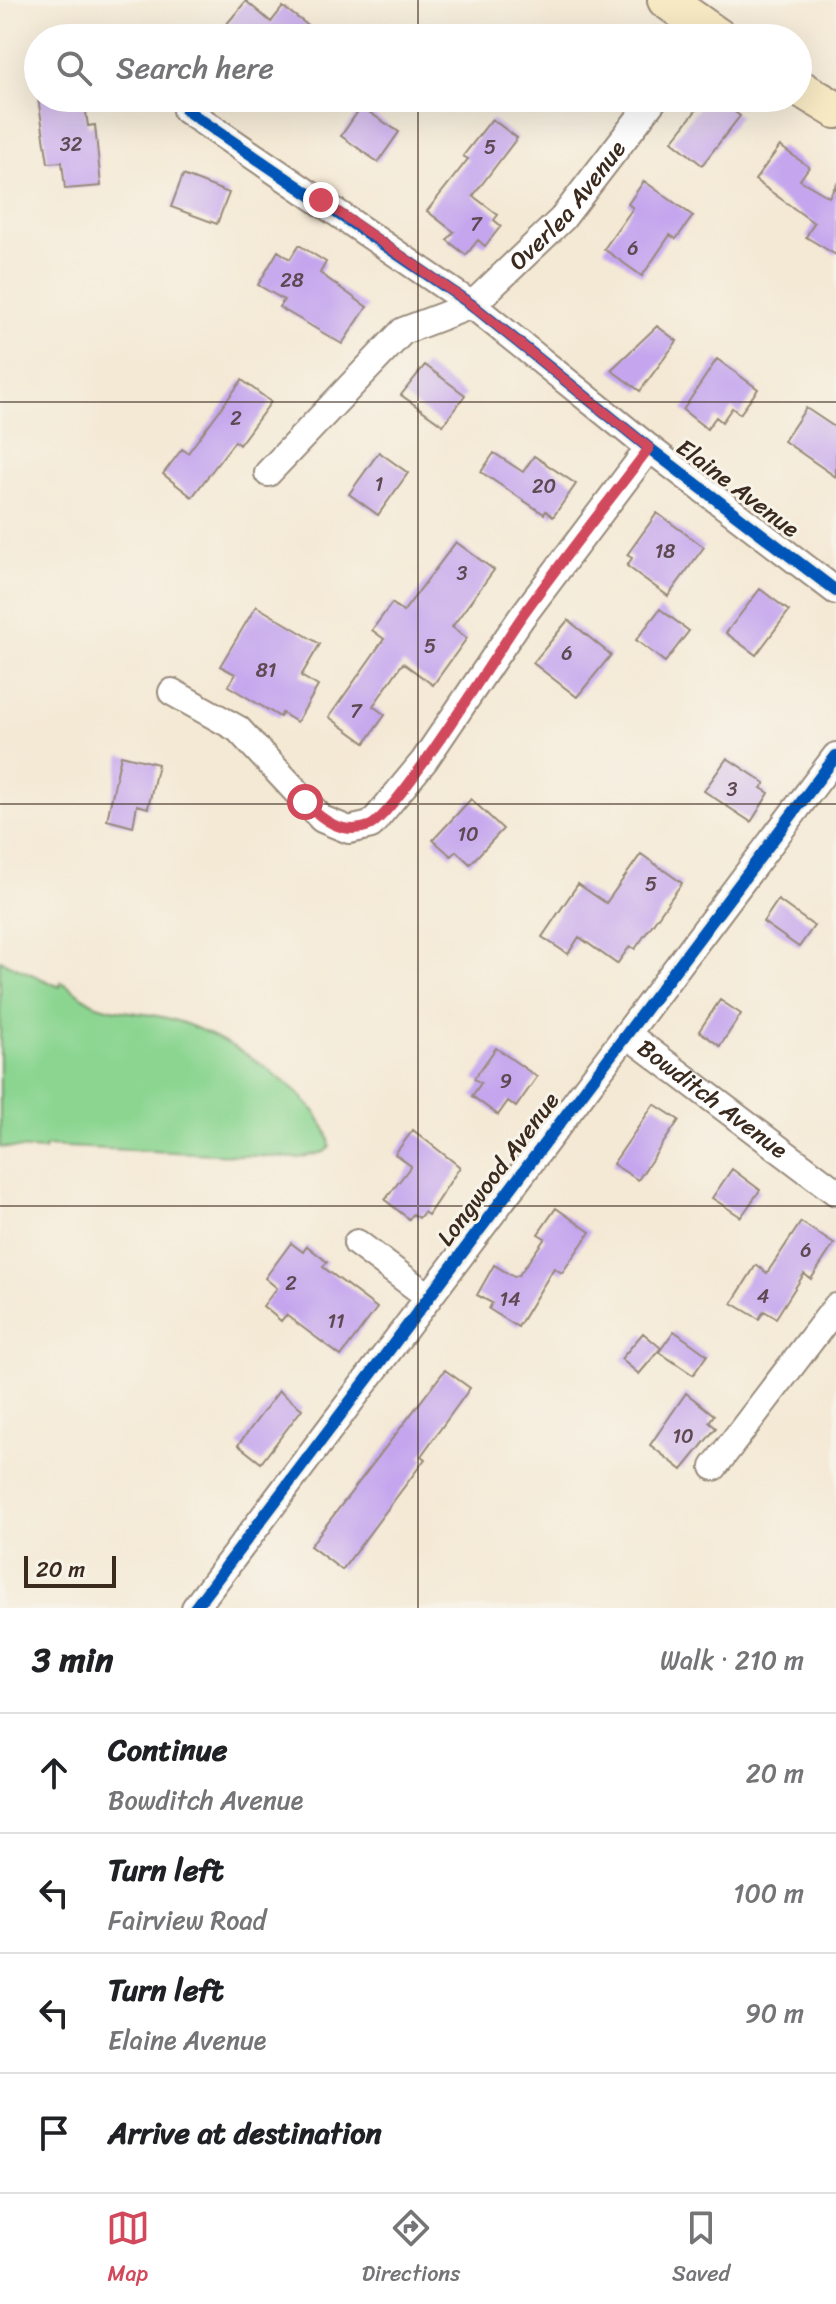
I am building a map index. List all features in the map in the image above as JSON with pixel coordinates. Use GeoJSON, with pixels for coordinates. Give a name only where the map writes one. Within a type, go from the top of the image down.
{"type":"FeatureCollection","features":[{"type":"Feature","properties":{"kind":"main road"},"geometry":{"type":"LineString","coordinates":[[666,0],[695,24]]}},
{"type":"Feature","properties":{"kind":"main road"},"geometry":{"type":"LineString","coordinates":[[812,95],[836,110]]}},
{"type":"Feature","properties":{"kind":"street","name":"Elaine Avenue"},"geometry":{"type":"LineString","coordinates":[[189,112],[472,305],[649,448],[836,591]]}},
{"type":"Feature","properties":{"kind":"street","name":"Overlea Avenue"},"geometry":{"type":"LineString","coordinates":[[472,305],[562,219],[644,112]]}},
{"type":"Feature","properties":{"kind":"street"},"geometry":{"type":"LineString","coordinates":[[268,473],[403,331],[472,305]]}},
{"type":"Feature","properties":{"kind":"street"},"geometry":{"type":"LineString","coordinates":[[172,692],[238,729],[322,819],[349,830],[371,825],[416,772],[521,618],[649,448]]}},
{"type":"Feature","properties":{"kind":"street","name":"Longwood Avenue"},"geometry":{"type":"LineString","coordinates":[[195,1608],[836,756]]}},
{"type":"Feature","properties":{"kind":"street","name":"Bowditch Avenue"},"geometry":{"type":"LineString","coordinates":[[628,1035],[836,1192]]}},
{"type":"Feature","properties":{"kind":"street"},"geometry":{"type":"LineString","coordinates":[[357,1243],[429,1297]]}},
{"type":"Feature","properties":{"kind":"street"},"geometry":{"type":"LineString","coordinates":[[714,1467],[836,1307]]}},
{"type":"Feature","properties":{"kind":"green space"},"geometry":{"type":"Polygon","coordinates":[[[0,960],[60,987],[61,982],[97,1005],[174,1020],[243,1052],[291,1087],[311,1107],[324,1127],[330,1147],[324,1152],[299,1158],[45,1146],[44,1150],[0,1147],[0,960]]]}},
{"type":"Feature","properties":{"kind":"building"},"geometry":{"type":"Polygon","coordinates":[[[246,1],[271,22],[283,7],[306,24],[227,24],[246,1]]]}},
{"type":"Feature","properties":{"kind":"building"},"geometry":{"type":"Polygon","coordinates":[[[40,112],[86,112],[88,126],[95,125],[101,186],[65,189],[62,162],[48,163],[40,112]]]}},
{"type":"Feature","properties":{"kind":"building"},"geometry":{"type":"Polygon","coordinates":[[[358,112],[369,112],[399,132],[378,162],[341,136],[358,112]]]}},
{"type":"Feature","properties":{"kind":"building"},"geometry":{"type":"Polygon","coordinates":[[[695,112],[735,112],[740,116],[702,165],[672,141],[695,112]]]}},
{"type":"Feature","properties":{"kind":"building"},"geometry":{"type":"Polygon","coordinates":[[[492,119],[517,138],[473,196],[498,215],[494,220],[501,226],[485,246],[478,240],[466,255],[447,240],[454,232],[427,211],[468,159],[463,156],[492,119]]]}},
{"type":"Feature","properties":{"kind":"building"},"geometry":{"type":"Polygon","coordinates":[[[780,146],[809,167],[800,180],[829,197],[836,185],[836,255],[806,237],[814,223],[755,180],[780,146]]]}},
{"type":"Feature","properties":{"kind":"building"},"geometry":{"type":"Polygon","coordinates":[[[183,175],[229,193],[217,224],[171,207],[183,175]]]}},
{"type":"Feature","properties":{"kind":"building"},"geometry":{"type":"Polygon","coordinates":[[[644,181],[693,216],[676,239],[670,235],[642,276],[604,249],[633,208],[628,204],[644,181]]]}},
{"type":"Feature","properties":{"kind":"building"},"geometry":{"type":"Polygon","coordinates":[[[299,245],[326,262],[320,273],[367,307],[342,344],[279,307],[284,300],[258,285],[278,251],[290,259],[299,245]]]}},
{"type":"Feature","properties":{"kind":"building"},"geometry":{"type":"Polygon","coordinates":[[[657,326],[677,341],[640,391],[611,370],[657,326]]]}},
{"type":"Feature","properties":{"kind":"building"},"geometry":{"type":"Polygon","coordinates":[[[717,359],[758,389],[740,414],[732,408],[722,422],[716,417],[707,429],[683,410],[717,359]]]}},
{"type":"Feature","properties":{"kind":"building"},"geometry":{"type":"Polygon","coordinates":[[[425,365],[465,395],[443,425],[401,395],[425,365]]]}},
{"type":"Feature","properties":{"kind":"building"},"geometry":{"type":"Polygon","coordinates":[[[242,380],[271,402],[239,445],[235,441],[192,497],[163,474],[182,449],[188,453],[242,380]]]}},
{"type":"Feature","properties":{"kind":"building"},"geometry":{"type":"Polygon","coordinates":[[[806,408],[836,428],[836,477],[784,441],[806,408]]]}},
{"type":"Feature","properties":{"kind":"building"},"geometry":{"type":"Polygon","coordinates":[[[379,452],[408,473],[378,515],[349,494],[379,452]]]}},
{"type":"Feature","properties":{"kind":"building"},"geometry":{"type":"Polygon","coordinates":[[[494,453],[523,472],[534,456],[576,484],[553,517],[546,511],[544,514],[481,472],[494,453]]]}},
{"type":"Feature","properties":{"kind":"building"},"geometry":{"type":"Polygon","coordinates":[[[657,513],[704,547],[668,596],[627,566],[632,558],[627,555],[657,513]]]}},
{"type":"Feature","properties":{"kind":"building"},"geometry":{"type":"Polygon","coordinates":[[[456,542],[494,570],[452,627],[467,638],[433,685],[403,663],[373,706],[385,715],[365,743],[329,717],[384,639],[372,630],[392,603],[403,612],[456,542]]]}},
{"type":"Feature","properties":{"kind":"building"},"geometry":{"type":"Polygon","coordinates":[[[760,589],[789,611],[756,655],[726,633],[760,589]]]}},
{"type":"Feature","properties":{"kind":"building"},"geometry":{"type":"Polygon","coordinates":[[[256,606],[320,644],[301,676],[318,686],[297,722],[282,713],[280,717],[228,686],[235,674],[220,666],[256,606]]]}},
{"type":"Feature","properties":{"kind":"building"},"geometry":{"type":"Polygon","coordinates":[[[660,609],[689,631],[665,662],[636,640],[660,609]]]}},
{"type":"Feature","properties":{"kind":"building"},"geometry":{"type":"Polygon","coordinates":[[[568,620],[611,655],[577,697],[533,663],[568,620]]]}},
{"type":"Feature","properties":{"kind":"building"},"geometry":{"type":"Polygon","coordinates":[[[121,755],[158,764],[148,808],[137,805],[133,827],[107,820],[121,755]]]}},
{"type":"Feature","properties":{"kind":"building"},"geometry":{"type":"Polygon","coordinates":[[[727,758],[765,783],[761,788],[769,793],[751,822],[704,791],[727,758]]]}},
{"type":"Feature","properties":{"kind":"building"},"geometry":{"type":"Polygon","coordinates":[[[471,799],[503,829],[470,864],[456,851],[451,856],[433,840],[471,799]]]}},
{"type":"Feature","properties":{"kind":"building"},"geometry":{"type":"Polygon","coordinates":[[[641,854],[682,883],[635,949],[630,946],[617,964],[579,937],[568,954],[542,937],[578,884],[606,903],[641,854]]]}},
{"type":"Feature","properties":{"kind":"building"},"geometry":{"type":"Polygon","coordinates":[[[778,900],[814,926],[799,947],[763,922],[778,900]]]}},
{"type":"Feature","properties":{"kind":"building"},"geometry":{"type":"Polygon","coordinates":[[[720,1000],[741,1014],[720,1046],[699,1031],[720,1000]]]}},
{"type":"Feature","properties":{"kind":"building"},"geometry":{"type":"Polygon","coordinates":[[[496,1048],[537,1077],[516,1107],[508,1101],[498,1115],[472,1096],[481,1083],[474,1079],[496,1048]]]}},
{"type":"Feature","properties":{"kind":"building"},"geometry":{"type":"Polygon","coordinates":[[[654,1104],[679,1120],[638,1180],[613,1164],[654,1104]]]}},
{"type":"Feature","properties":{"kind":"building"},"geometry":{"type":"Polygon","coordinates":[[[413,1130],[460,1167],[428,1215],[424,1212],[419,1218],[413,1214],[409,1219],[385,1200],[411,1166],[395,1154],[413,1130]]]}},
{"type":"Feature","properties":{"kind":"building"},"geometry":{"type":"Polygon","coordinates":[[[732,1169],[760,1190],[741,1217],[712,1198],[732,1169]]]}},
{"type":"Feature","properties":{"kind":"building"},"geometry":{"type":"Polygon","coordinates":[[[556,1208],[590,1232],[562,1273],[554,1268],[518,1327],[489,1309],[492,1303],[477,1295],[494,1265],[514,1277],[519,1275],[545,1238],[538,1234],[556,1208]]]}},
{"type":"Feature","properties":{"kind":"building"},"geometry":{"type":"Polygon","coordinates":[[[801,1222],[834,1244],[811,1279],[804,1274],[776,1318],[764,1311],[759,1319],[732,1303],[756,1265],[767,1273],[801,1222]]]}},
{"type":"Feature","properties":{"kind":"building"},"geometry":{"type":"Polygon","coordinates":[[[291,1243],[303,1252],[307,1246],[327,1262],[323,1267],[377,1308],[341,1356],[286,1315],[281,1321],[263,1306],[277,1288],[265,1278],[291,1243]]]}},
{"type":"Feature","properties":{"kind":"building"},"geometry":{"type":"Polygon","coordinates":[[[674,1331],[707,1355],[693,1375],[659,1352],[674,1331]]]}},
{"type":"Feature","properties":{"kind":"building"},"geometry":{"type":"Polygon","coordinates":[[[643,1333],[661,1348],[639,1374],[621,1359],[643,1333]]]}},
{"type":"Feature","properties":{"kind":"building"},"geometry":{"type":"Polygon","coordinates":[[[445,1370],[470,1388],[421,1456],[425,1459],[342,1570],[310,1546],[445,1370]]]}},
{"type":"Feature","properties":{"kind":"building"},"geometry":{"type":"Polygon","coordinates":[[[279,1391],[302,1409],[261,1463],[238,1445],[279,1391]]]}},
{"type":"Feature","properties":{"kind":"building"},"geometry":{"type":"Polygon","coordinates":[[[686,1393],[714,1415],[709,1422],[716,1428],[682,1470],[650,1445],[686,1393]]]}},
{"type":"Feature","properties":{"kind":"cycle path"},"geometry":{"type":"LineString","coordinates":[[189,112],[472,305],[649,448],[836,591]]}},
{"type":"Feature","properties":{"kind":"cycle path"},"geometry":{"type":"LineString","coordinates":[[195,1608],[836,756]]}},
{"type":"Feature","properties":{"kind":"route"},"geometry":{"type":"LineString","coordinates":[[305,802],[322,819],[349,830],[371,825],[389,807],[521,618],[649,448],[472,305],[321,200]]}}]}
